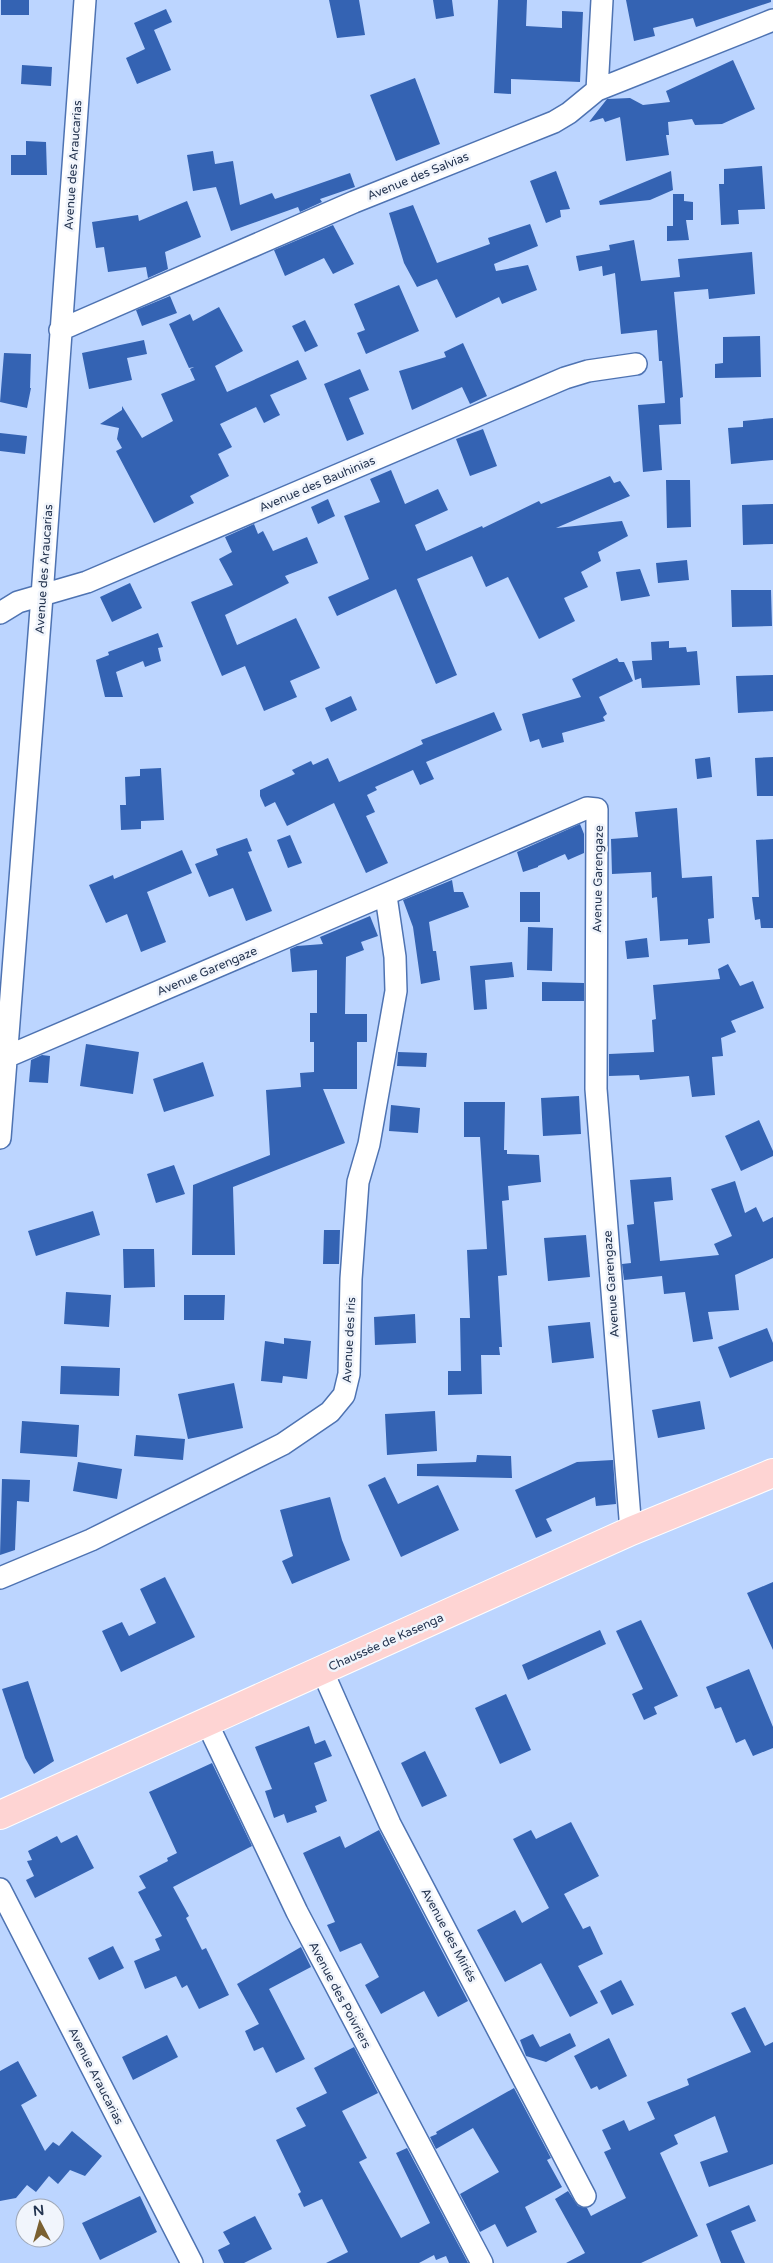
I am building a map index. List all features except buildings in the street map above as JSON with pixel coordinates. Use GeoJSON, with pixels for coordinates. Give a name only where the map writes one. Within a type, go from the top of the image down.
{"type":"FeatureCollection","features":[{"type":"Feature","properties":{"kind":"main road","name":"Chaussée de Kasenga"},"geometry":{"type":"LineString","coordinates":[[0,1815],[630,1532],[773,1473]]}},
{"type":"Feature","properties":{"kind":"street","name":"Avenue des Araucarias"},"geometry":{"type":"LineString","coordinates":[[0,1138],[42,596],[85,0]]}},
{"type":"Feature","properties":{"kind":"street"},"geometry":{"type":"LineString","coordinates":[[597,90],[602,0]]}},
{"type":"Feature","properties":{"kind":"street","name":"Avenue des Salvias"},"geometry":{"type":"LineString","coordinates":[[60,330],[354,202],[554,122],[569,113],[597,90],[773,20]]}},
{"type":"Feature","properties":{"kind":"street","name":"Avenue des Bauhinias"},"geometry":{"type":"LineString","coordinates":[[0,613],[18,602],[87,582],[565,378],[588,371],[636,364]]}},
{"type":"Feature","properties":{"kind":"street","name":"Avenue Garengaze"},"geometry":{"type":"LineString","coordinates":[[6,1057],[386,896],[587,808],[595,808],[599,811],[596,1090],[630,1532]]}},
{"type":"Feature","properties":{"kind":"street","name":"Avenue des Iris"},"geometry":{"type":"LineString","coordinates":[[0,1578],[91,1540],[283,1444],[330,1412],[344,1395],[349,1374],[356,1196],[369,1144],[396,991],[395,957],[386,896]]}},
{"type":"Feature","properties":{"kind":"street","name":"Avenue des Miriés"},"geometry":{"type":"LineString","coordinates":[[322,1670],[390,1824],[585,2196]]}},
{"type":"Feature","properties":{"kind":"street","name":"Avenue des Poivriers"},"geometry":{"type":"LineString","coordinates":[[207,1723],[297,1912],[482,2263]]}},
{"type":"Feature","properties":{"kind":"street","name":"Avenue Araucarias"},"geometry":{"type":"LineString","coordinates":[[0,1889],[192,2263]]}}]}
